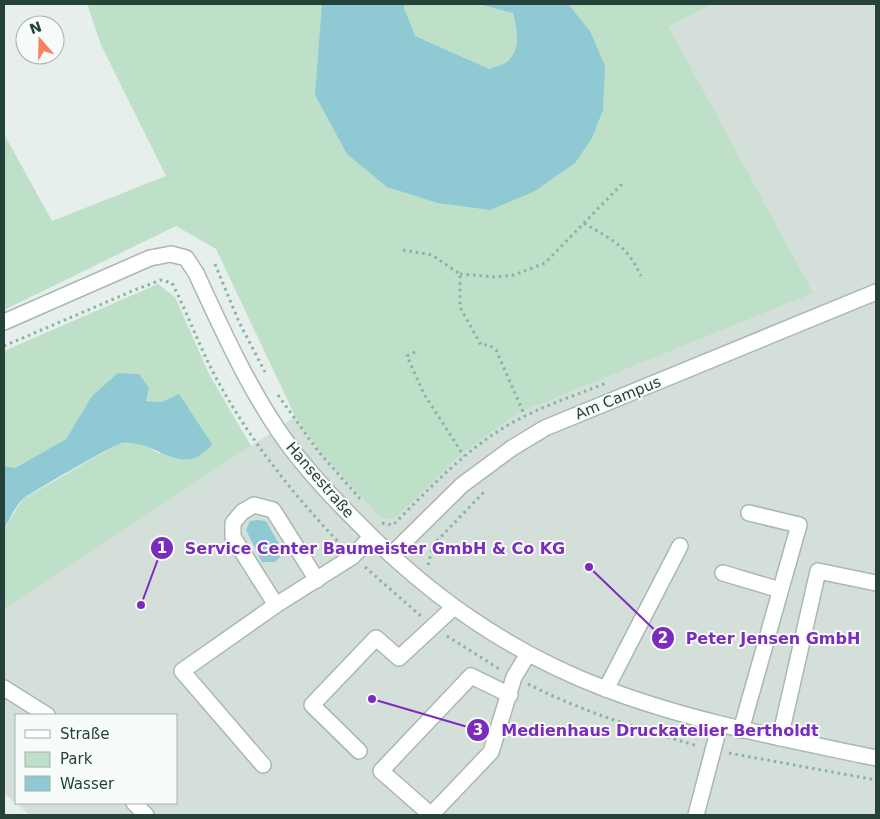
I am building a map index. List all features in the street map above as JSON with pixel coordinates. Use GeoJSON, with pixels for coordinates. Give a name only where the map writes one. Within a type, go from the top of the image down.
{"type":"FeatureCollection","features":[{"type":"Feature","properties":{"kind":"street","name":"Hansestraße"},"geometry":{"type":"LineString","coordinates":[[4,322],[150,258],[171,254],[186,258],[196,273],[246,377],[277,428],[310,473],[371,537],[416,578],[453,608],[528,654],[606,689],[741,730],[876,758]]}},
{"type":"Feature","properties":{"kind":"street","name":"Am Campus"},"geometry":{"type":"LineString","coordinates":[[391,554],[462,485],[512,448],[545,428],[876,292]]}},
{"type":"Feature","properties":{"kind":"street"},"geometry":{"type":"LineString","coordinates":[[276,605],[233,537],[233,523],[242,512],[254,505],[273,510],[317,580]]}},
{"type":"Feature","properties":{"kind":"street"},"geometry":{"type":"LineString","coordinates":[[741,730],[799,525],[749,514]]}},
{"type":"Feature","properties":{"kind":"street"},"geometry":{"type":"LineString","coordinates":[[263,765],[182,671],[276,605],[352,556],[371,537]]}},
{"type":"Feature","properties":{"kind":"street"},"geometry":{"type":"LineString","coordinates":[[606,689],[680,546]]}},
{"type":"Feature","properties":{"kind":"street"},"geometry":{"type":"LineString","coordinates":[[780,738],[818,571],[876,583]]}},
{"type":"Feature","properties":{"kind":"street"},"geometry":{"type":"LineString","coordinates":[[723,573],[780,590]]}},
{"type":"Feature","properties":{"kind":"street"},"geometry":{"type":"LineString","coordinates":[[359,751],[312,705],[376,638],[399,658],[453,608]]}},
{"type":"Feature","properties":{"kind":"street"},"geometry":{"type":"LineString","coordinates":[[510,695],[471,676],[381,771],[431,815],[491,752],[510,695],[514,677],[528,654]]}},
{"type":"Feature","properties":{"kind":"street"},"geometry":{"type":"LineString","coordinates":[[4,688],[45,714]]}},
{"type":"Feature","properties":{"kind":"street"},"geometry":{"type":"LineString","coordinates":[[696,815],[720,724]]}},
{"type":"Feature","properties":{"kind":"street"},"geometry":{"type":"LineString","coordinates":[[135,804],[146,815]]}},
{"type":"Feature","properties":{"kind":"path"},"geometry":{"type":"LineString","coordinates":[[403,250],[432,256],[460,274],[495,277],[528,271],[544,263],[622,184]]}},
{"type":"Feature","properties":{"kind":"path"},"geometry":{"type":"LineString","coordinates":[[584,223],[622,245],[632,256],[641,276]]}},
{"type":"Feature","properties":{"kind":"path"},"geometry":{"type":"LineString","coordinates":[[215,264],[239,322],[269,381]]}},
{"type":"Feature","properties":{"kind":"path"},"geometry":{"type":"LineString","coordinates":[[460,274],[460,307],[481,345],[489,345],[496,350],[525,416]]}},
{"type":"Feature","properties":{"kind":"path"},"geometry":{"type":"LineString","coordinates":[[4,346],[137,289],[161,280],[172,283]]}},
{"type":"Feature","properties":{"kind":"path"},"geometry":{"type":"LineString","coordinates":[[415,352],[407,356],[424,394],[464,456]]}},
{"type":"Feature","properties":{"kind":"path"},"geometry":{"type":"LineString","coordinates":[[381,522],[393,525],[464,456],[495,433],[525,416],[609,382]]}},
{"type":"Feature","properties":{"kind":"path"},"geometry":{"type":"LineString","coordinates":[[273,389],[318,451],[362,501]]}},
{"type":"Feature","properties":{"kind":"path"},"geometry":{"type":"LineString","coordinates":[[399,597],[428,565],[433,545],[490,487]]}},
{"type":"Feature","properties":{"kind":"path"},"geometry":{"type":"LineString","coordinates":[[428,565],[435,570]]}},
{"type":"Feature","properties":{"kind":"shaded area"},"geometry":{"type":"Polygon","coordinates":[[[713,4],[876,4],[876,815],[30,815],[17,804],[178,804],[178,714],[15,714],[15,802],[4,793],[4,609],[295,417],[319,450],[459,456],[518,413],[812,293],[669,27],[713,4]]]}},
{"type":"Feature","properties":{"kind":"green space"},"geometry":{"type":"Polygon","coordinates":[[[87,4],[713,4],[669,27],[813,293],[518,413],[459,456],[394,519],[381,518],[319,450],[295,416],[216,249],[176,226],[4,310],[4,134],[52,221],[166,176],[101,45],[87,4]]]}},
{"type":"Feature","properties":{"kind":"green space"},"geometry":{"type":"Polygon","coordinates":[[[158,284],[175,297],[209,374],[251,446],[4,609],[4,528],[23,499],[118,444],[138,442],[160,454],[162,402],[92,396],[66,439],[15,468],[4,466],[4,351],[158,284]]]}},
{"type":"Feature","properties":{"kind":"water"},"geometry":{"type":"Polygon","coordinates":[[[322,4],[405,4],[404,8],[415,36],[489,69],[507,62],[512,57],[517,45],[516,25],[513,13],[479,4],[568,4],[590,31],[605,66],[603,110],[592,138],[575,163],[535,191],[490,210],[438,203],[387,187],[347,154],[315,95],[322,4]]]}},
{"type":"Feature","properties":{"kind":"water"},"geometry":{"type":"Polygon","coordinates":[[[118,373],[139,374],[149,388],[146,401],[162,402],[179,394],[212,444],[201,455],[190,459],[178,459],[144,446],[132,443],[119,444],[70,470],[23,499],[4,528],[4,466],[15,468],[66,439],[92,396],[118,373]]]}},
{"type":"Feature","properties":{"kind":"water"},"geometry":{"type":"Polygon","coordinates":[[[250,521],[266,521],[284,553],[275,562],[262,562],[246,530],[250,521]]]}},
{"type":"Feature","properties":{"kind":"place","name":"Peter Jensen GmbH"},"geometry":{"type":"Point","coordinates":[589,567]}},
{"type":"Feature","properties":{"kind":"place","name":"Service Center Baumeister GmbH & Co KG"},"geometry":{"type":"Point","coordinates":[141,605]}},
{"type":"Feature","properties":{"kind":"place","name":"Medienhaus Druckatelier Bertholdt"},"geometry":{"type":"Point","coordinates":[372,699]}}]}
